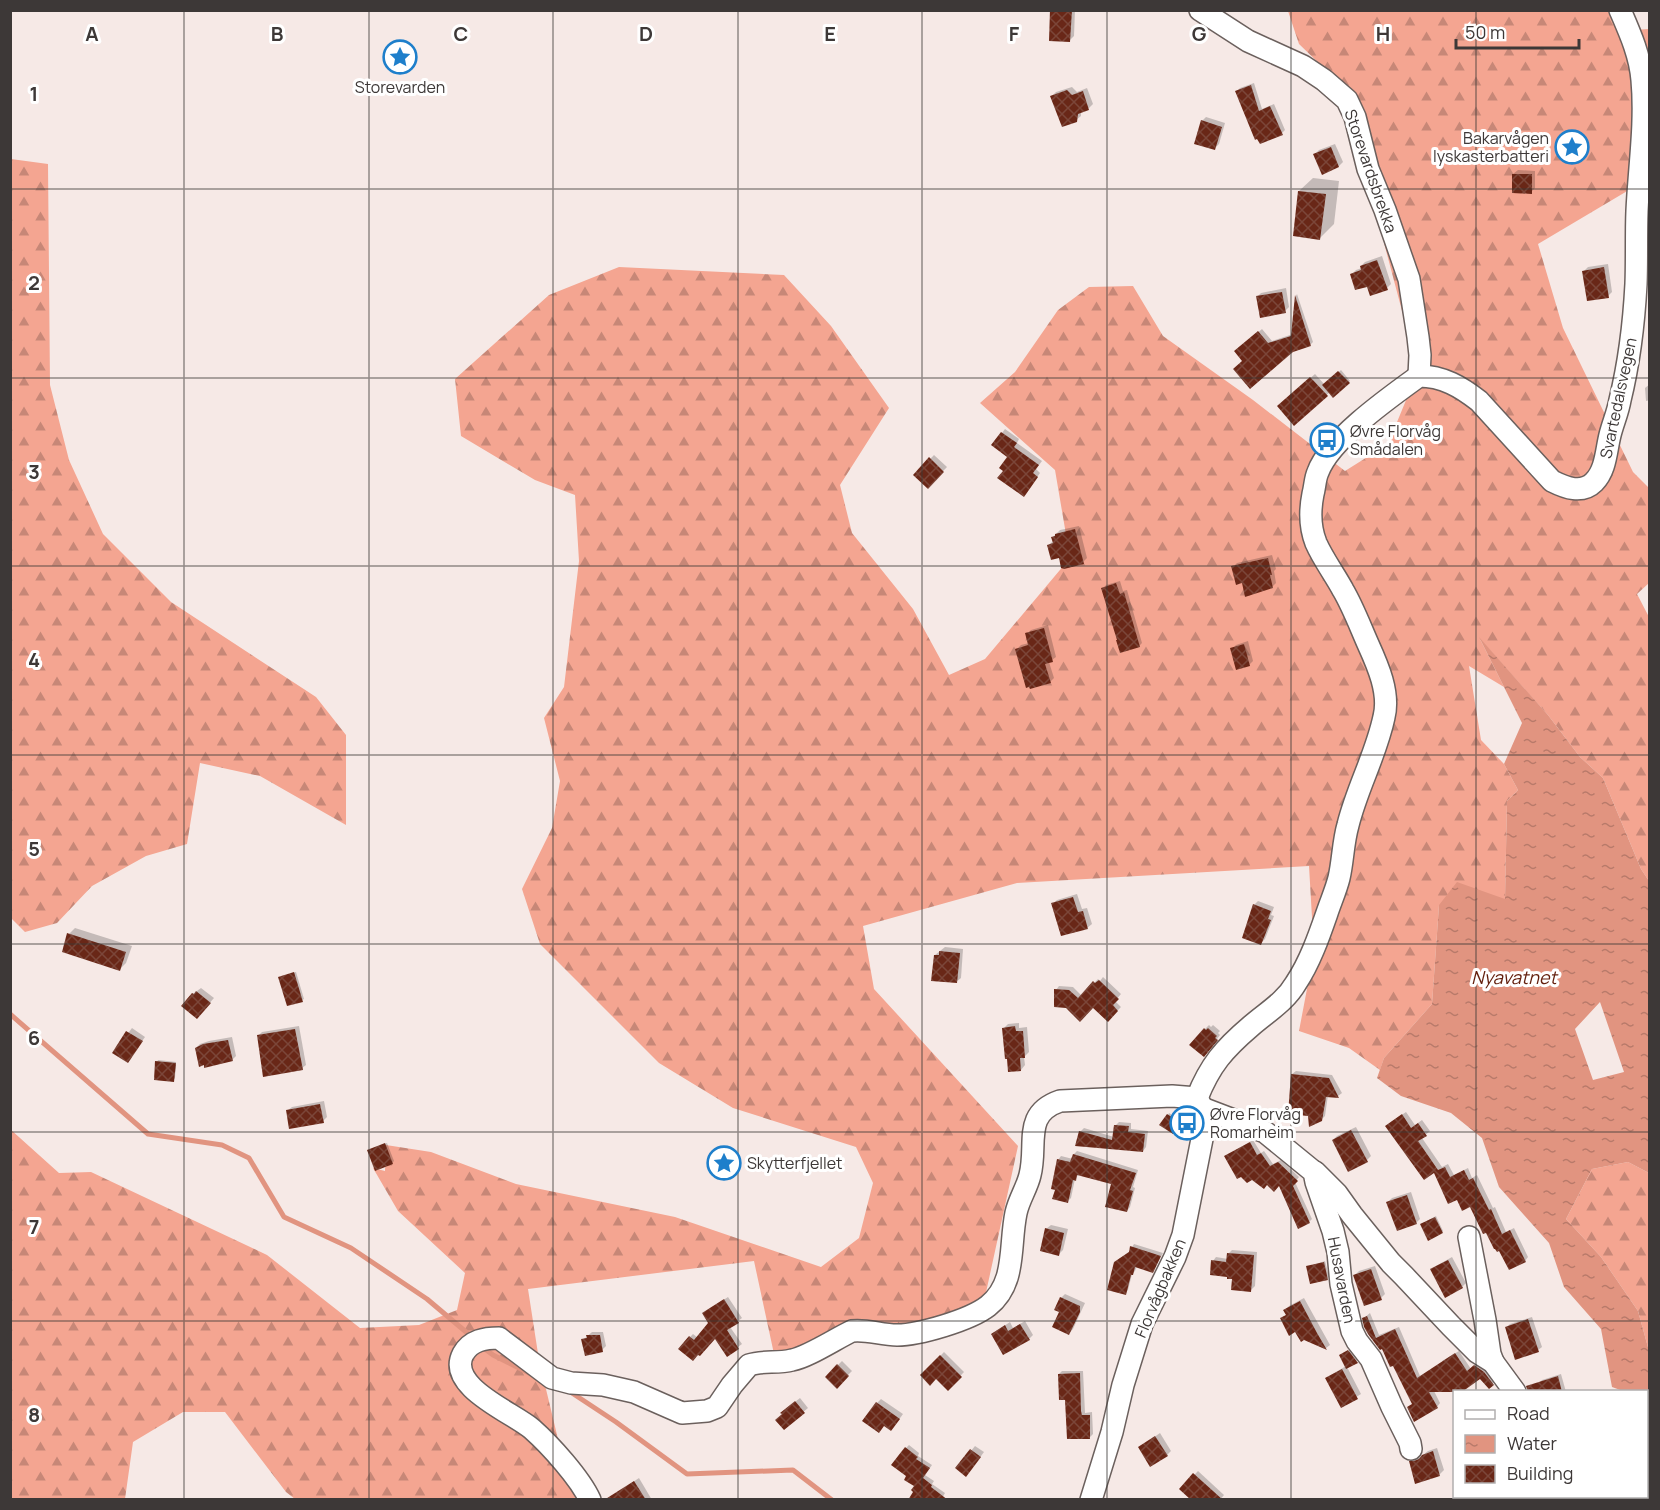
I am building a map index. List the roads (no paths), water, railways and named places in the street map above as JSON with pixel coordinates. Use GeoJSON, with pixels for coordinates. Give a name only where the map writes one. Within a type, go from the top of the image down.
{"type":"FeatureCollection","features":[{"type":"Feature","properties":{"kind":"street","name":"Storevardsbrekka"},"geometry":{"type":"LineString","coordinates":[[1200,10],[1248,41],[1303,66],[1347,100],[1355,117],[1368,169],[1409,279],[1420,355],[1419,376]]}},
{"type":"Feature","properties":{"kind":"street","name":"Svartedalsvegen"},"geometry":{"type":"LineString","coordinates":[[1419,376],[1438,378],[1465,391],[1479,401],[1552,482],[1579,489],[1595,482],[1600,474],[1604,466],[1625,375],[1636,282],[1637,210],[1642,146],[1642,80],[1632,39],[1620,10]]}},
{"type":"Feature","properties":{"kind":"street"},"geometry":{"type":"LineString","coordinates":[[1200,1103],[1205,1078],[1214,1063],[1251,1026],[1281,1003],[1297,983],[1318,939],[1338,882],[1348,823],[1375,751],[1385,716],[1387,703],[1385,691],[1374,657],[1344,592],[1316,543],[1311,503],[1318,472],[1336,444],[1370,412],[1419,376]]}},
{"type":"Feature","properties":{"kind":"street","name":"Husavarden"},"geometry":{"type":"LineString","coordinates":[[590,1500],[569,1468],[536,1432],[488,1401],[471,1386],[463,1375],[461,1363],[466,1349],[472,1343],[478,1340],[499,1338],[552,1378],[634,1392],[682,1413],[707,1412],[717,1407],[749,1365],[764,1361],[792,1360],[852,1331],[862,1330],[895,1335],[921,1332],[970,1316],[988,1306],[1006,1284],[1016,1213],[1030,1174],[1035,1122],[1044,1108],[1060,1101],[1172,1096],[1200,1103],[1265,1132],[1338,1194],[1391,1263],[1457,1333],[1477,1352],[1493,1362]]}},
{"type":"Feature","properties":{"kind":"street","name":"Florvågbakken"},"geometry":{"type":"LineString","coordinates":[[1091,1500],[1142,1324],[1175,1257],[1183,1235],[1200,1150],[1200,1103]]}},
{"type":"Feature","properties":{"kind":"street","name":"Husavarden"},"geometry":{"type":"LineString","coordinates":[[1314,1172],[1333,1231],[1338,1252],[1341,1284],[1352,1331],[1371,1359],[1411,1449]]}},
{"type":"Feature","properties":{"kind":"street","name":"Husavarden"},"geometry":{"type":"LineString","coordinates":[[1469,1237],[1490,1354],[1493,1362],[1514,1390]]}},
{"type":"Feature","properties":{"kind":"water","name":"Nyavatnet"},"geometry":{"type":"Polygon","coordinates":[[[1479,637],[1548,715],[1580,757],[1603,778],[1641,869],[1649,881],[1649,1173],[1628,1162],[1592,1169],[1566,1219],[1601,1257],[1638,1311],[1649,1351],[1649,1423],[1648,1390],[1620,1390],[1612,1387],[1601,1329],[1564,1287],[1549,1243],[1499,1187],[1482,1138],[1451,1113],[1401,1096],[1377,1078],[1384,1058],[1432,1004],[1439,905],[1457,882],[1505,899],[1507,801],[1518,790],[1504,764],[1522,723],[1479,637]],[[1600,1002],[1575,1029],[1593,1080],[1624,1072],[1600,1002]]]}},
{"type":"Feature","properties":{"kind":"waterway"},"geometry":{"type":"LineString","coordinates":[[10,1014],[148,1134],[222,1145],[249,1158],[284,1217],[351,1248],[427,1299],[472,1337]]}},
{"type":"Feature","properties":{"kind":"waterway"},"geometry":{"type":"LineString","coordinates":[[481,1346],[493,1355],[533,1375]]}},
{"type":"Feature","properties":{"kind":"waterway"},"geometry":{"type":"LineString","coordinates":[[569,1391],[687,1474],[793,1470],[832,1500]]}},
{"type":"Feature","properties":{"kind":"place","name":"Storevarden"},"geometry":{"type":"Point","coordinates":[400,57]}},
{"type":"Feature","properties":{"kind":"place","name":"Bakarvågen lyskasterbatteri"},"geometry":{"type":"Point","coordinates":[1572,147]}},
{"type":"Feature","properties":{"kind":"place","name":"Øvre Florvåg Smådalen"},"geometry":{"type":"Point","coordinates":[1327,440]}},
{"type":"Feature","properties":{"kind":"place","name":"Øvre Florvåg Romarheim"},"geometry":{"type":"Point","coordinates":[1187,1123]}},
{"type":"Feature","properties":{"kind":"place","name":"Skytterfjellet"},"geometry":{"type":"Point","coordinates":[724,1163]}}]}
